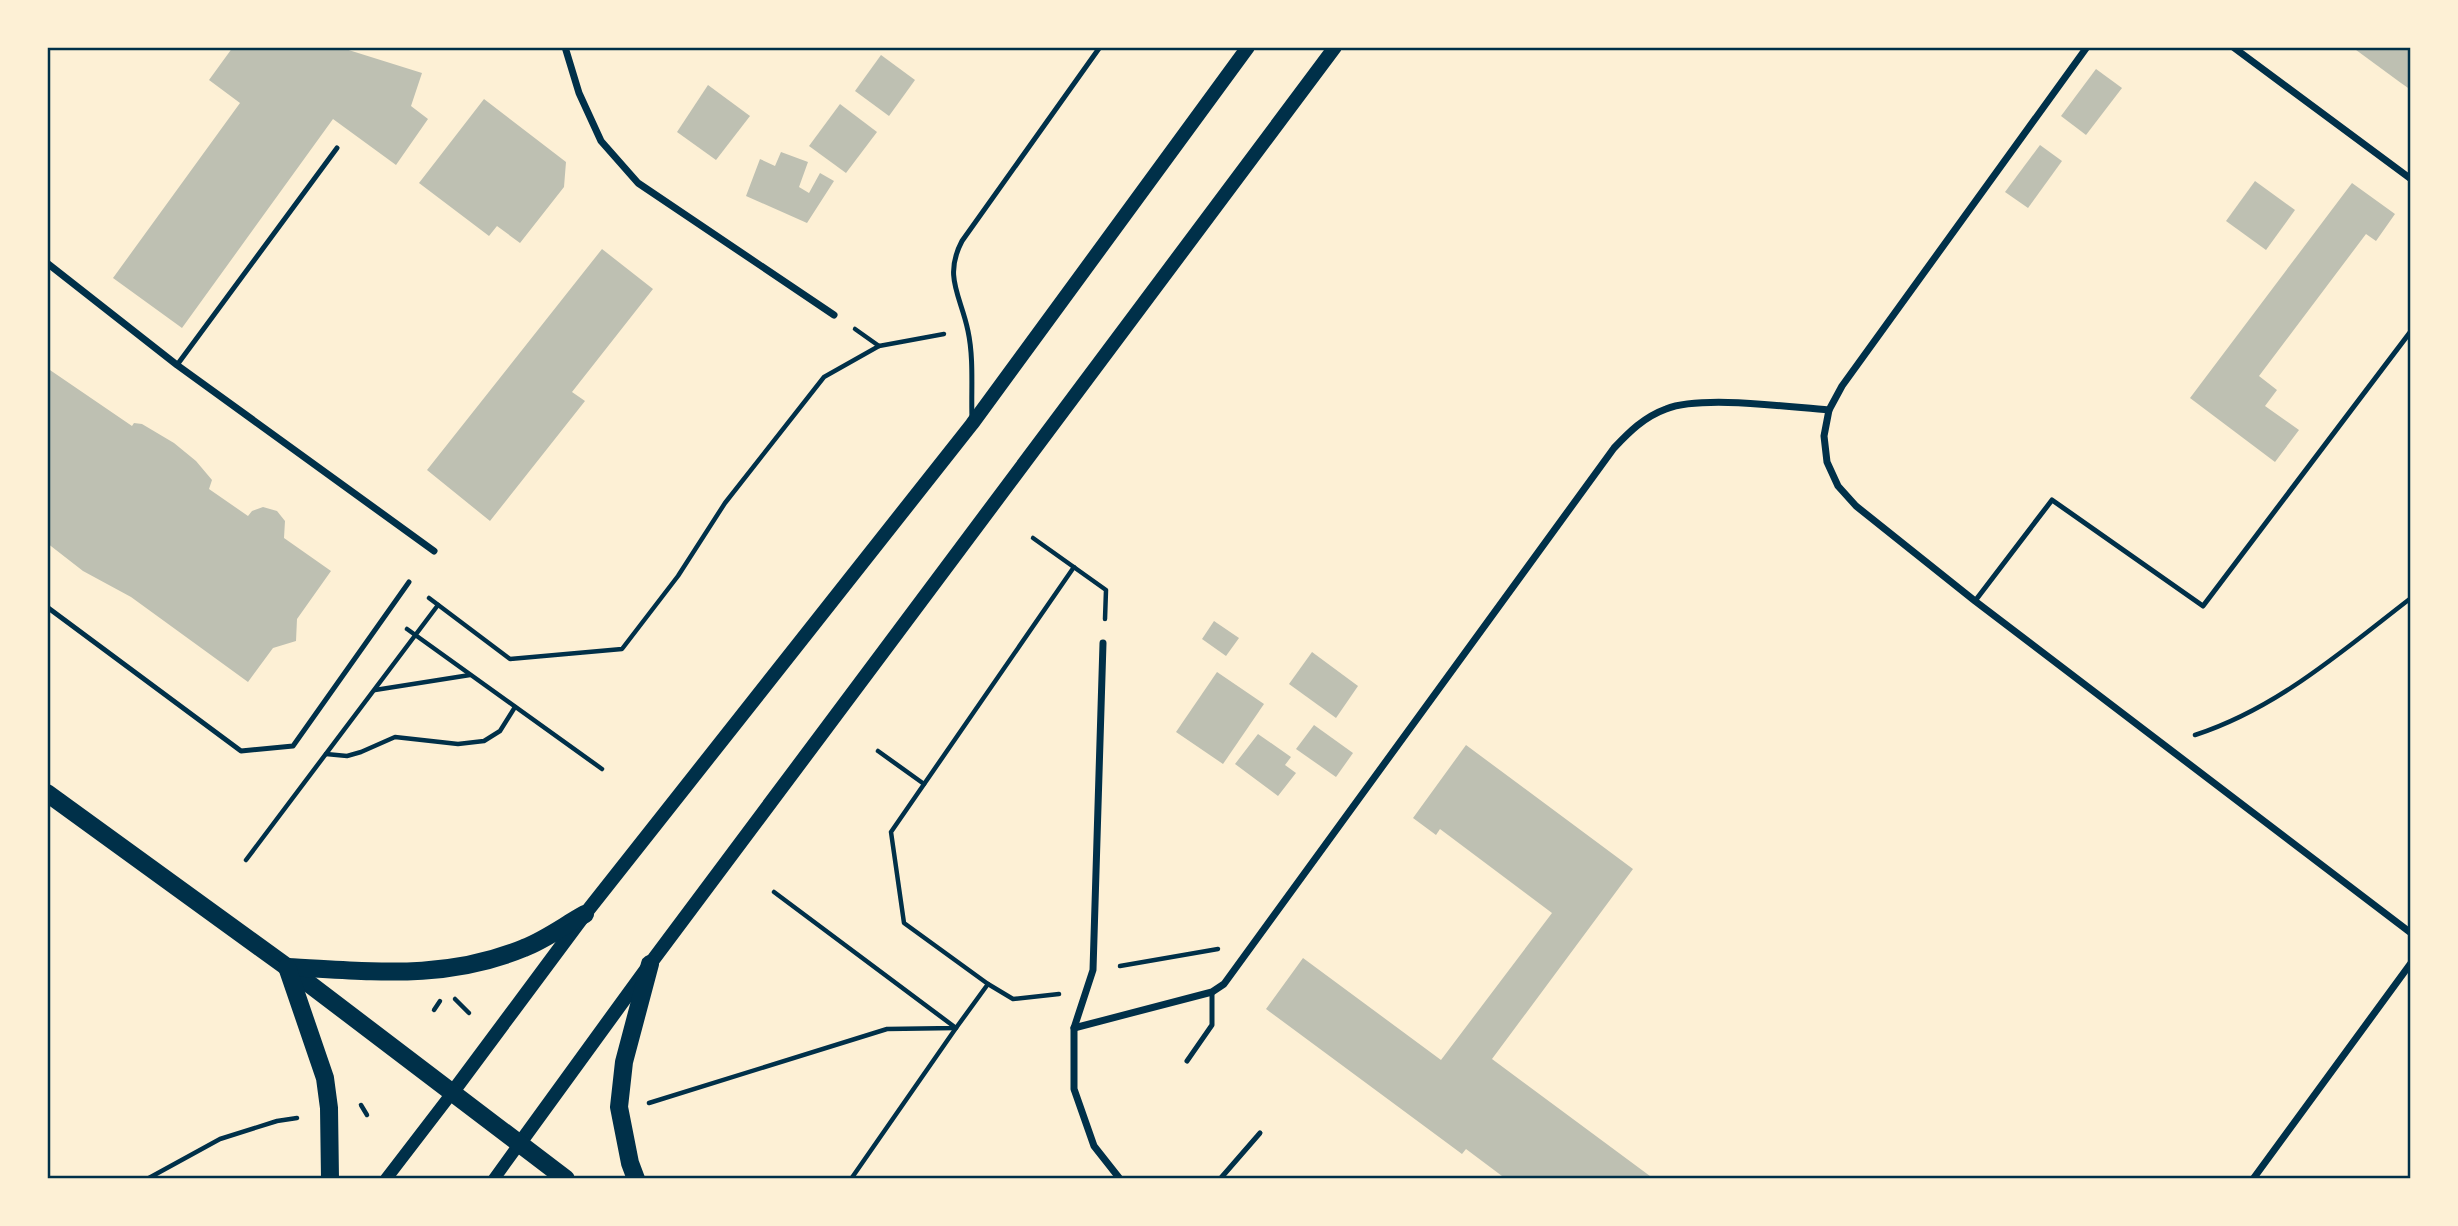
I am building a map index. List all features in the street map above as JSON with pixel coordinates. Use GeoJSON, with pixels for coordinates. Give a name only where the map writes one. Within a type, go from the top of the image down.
{"type":"FeatureCollection","features":[{"type":"Feature","properties":{"kind":"main road"},"geometry":{"type":"LineString","coordinates":[[452,1093],[585,914],[972,424],[1248,47]]}},
{"type":"Feature","properties":{"kind":"main road"},"geometry":{"type":"LineString","coordinates":[[520,1143],[650,964],[1335,47]]}},
{"type":"Feature","properties":{"kind":"main road"},"geometry":{"type":"LineString","coordinates":[[47,793],[287,967],[566,1179]]}},
{"type":"Feature","properties":{"kind":"main road"},"geometry":{"type":"LineString","coordinates":[[287,967],[399,973],[465,967],[526,948],[585,914]]}},
{"type":"Feature","properties":{"kind":"main road"},"geometry":{"type":"LineString","coordinates":[[636,1179],[630,1163],[619,1107],[624,1062],[650,964]]}},
{"type":"Feature","properties":{"kind":"main road"},"geometry":{"type":"LineString","coordinates":[[287,967],[324,1078],[329,1108],[330,1179]]}},
{"type":"Feature","properties":{"kind":"street"},"geometry":{"type":"LineString","coordinates":[[565,47],[579,93],[601,141],[638,183],[834,315]]}},
{"type":"Feature","properties":{"kind":"street"},"geometry":{"type":"LineString","coordinates":[[2087,47],[1842,386],[1829,410],[1824,436],[1827,462],[1838,486],[1856,506],[1975,601],[2411,933]]}},
{"type":"Feature","properties":{"kind":"street"},"geometry":{"type":"LineString","coordinates":[[2232,47],[2411,179]]}},
{"type":"Feature","properties":{"kind":"street"},"geometry":{"type":"LineString","coordinates":[[47,263],[177,365],[434,551]]}},
{"type":"Feature","properties":{"kind":"street"},"geometry":{"type":"LineString","coordinates":[[1074,1028],[1212,992],[1224,984],[1614,448],[1637,424],[1667,408],[1699,402],[1829,410]]}},
{"type":"Feature","properties":{"kind":"street"},"geometry":{"type":"LineString","coordinates":[[1103,643],[1093,970],[1074,1028],[1074,1089],[1094,1146],[1120,1179]]}},
{"type":"Feature","properties":{"kind":"street"},"geometry":{"type":"LineString","coordinates":[[2253,1179],[2411,963]]}},
{"type":"Feature","properties":{"kind":"street"},"geometry":{"type":"LineString","coordinates":[[386,1179],[452,1093]]}},
{"type":"Feature","properties":{"kind":"street"},"geometry":{"type":"LineString","coordinates":[[494,1179],[520,1143]]}},
{"type":"Feature","properties":{"kind":"lane"},"geometry":{"type":"LineString","coordinates":[[972,424],[971,352],[952,262],[956,252],[1100,47]]}},
{"type":"Feature","properties":{"kind":"lane"},"geometry":{"type":"LineString","coordinates":[[177,365],[337,148]]}},
{"type":"Feature","properties":{"kind":"lane"},"geometry":{"type":"LineString","coordinates":[[1975,601],[2052,500],[2203,606],[2411,331]]}},
{"type":"Feature","properties":{"kind":"lane"},"geometry":{"type":"LineString","coordinates":[[47,607],[241,751],[293,746],[409,582]]}},
{"type":"Feature","properties":{"kind":"lane"},"geometry":{"type":"LineString","coordinates":[[1187,1061],[1212,1026],[1212,992]]}},
{"type":"Feature","properties":{"kind":"lane"},"geometry":{"type":"LineString","coordinates":[[1220,1179],[1260,1133]]}},
{"type":"Feature","properties":{"kind":"path"},"geometry":{"type":"LineString","coordinates":[[834,315],[879,346]]}},
{"type":"Feature","properties":{"kind":"path"},"geometry":{"type":"LineString","coordinates":[[409,582],[510,659],[622,649],[678,576],[725,503],[824,377],[879,346],[968,329]]}},
{"type":"Feature","properties":{"kind":"path"},"geometry":{"type":"LineString","coordinates":[[1033,538],[1106,590],[1103,643]]}},
{"type":"Feature","properties":{"kind":"path"},"geometry":{"type":"LineString","coordinates":[[851,1179],[988,984],[904,923],[891,832],[1074,567]]}},
{"type":"Feature","properties":{"kind":"path"},"geometry":{"type":"LineString","coordinates":[[2163,745],[2227,725],[2296,687],[2411,598]]}},
{"type":"Feature","properties":{"kind":"path"},"geometry":{"type":"LineString","coordinates":[[246,860],[438,605]]}},
{"type":"Feature","properties":{"kind":"path"},"geometry":{"type":"LineString","coordinates":[[386,614],[602,769]]}},
{"type":"Feature","properties":{"kind":"path"},"geometry":{"type":"LineString","coordinates":[[374,690],[471,675]]}},
{"type":"Feature","properties":{"kind":"path"},"geometry":{"type":"LineString","coordinates":[[326,754],[354,754],[395,737],[458,744],[484,741],[500,731],[515,707]]}},
{"type":"Feature","properties":{"kind":"path"},"geometry":{"type":"LineString","coordinates":[[878,751],[924,784]]}},
{"type":"Feature","properties":{"kind":"path"},"geometry":{"type":"LineString","coordinates":[[774,892],[956,1028]]}},
{"type":"Feature","properties":{"kind":"path"},"geometry":{"type":"LineString","coordinates":[[447,992],[469,1013]]}},
{"type":"Feature","properties":{"kind":"path"},"geometry":{"type":"LineString","coordinates":[[650,1103],[887,1029],[956,1028]]}},
{"type":"Feature","properties":{"kind":"path"},"geometry":{"type":"LineString","coordinates":[[147,1179],[220,1139],[277,1121],[304,1117]]}},
{"type":"Feature","properties":{"kind":"building"},"geometry":{"type":"Polygon","coordinates":[[[233,47],[339,47],[422,73],[411,106],[428,119],[396,165],[333,119],[182,328],[113,278],[240,103],[209,80],[233,47]]]}},
{"type":"Feature","properties":{"kind":"building"},"geometry":{"type":"Polygon","coordinates":[[[2352,47],[2411,47],[2411,90],[2401,83],[2352,47]]]}},
{"type":"Feature","properties":{"kind":"building"},"geometry":{"type":"Polygon","coordinates":[[[881,55],[915,80],[889,116],[855,91],[881,55]]]}},
{"type":"Feature","properties":{"kind":"building"},"geometry":{"type":"Polygon","coordinates":[[[2096,69],[2122,88],[2086,135],[2061,116],[2096,69]]]}},
{"type":"Feature","properties":{"kind":"building"},"geometry":{"type":"Polygon","coordinates":[[[708,85],[750,116],[716,160],[677,132],[708,85]]]}},
{"type":"Feature","properties":{"kind":"building"},"geometry":{"type":"Polygon","coordinates":[[[484,99],[566,162],[564,187],[520,243],[497,226],[489,236],[419,183],[484,99]]]}},
{"type":"Feature","properties":{"kind":"building"},"geometry":{"type":"Polygon","coordinates":[[[840,104],[877,132],[846,173],[809,146],[840,104]]]}},
{"type":"Feature","properties":{"kind":"building"},"geometry":{"type":"Polygon","coordinates":[[[2040,145],[2062,161],[2028,208],[2005,192],[2040,145]]]}},
{"type":"Feature","properties":{"kind":"building"},"geometry":{"type":"Polygon","coordinates":[[[781,152],[808,162],[799,187],[809,193],[820,173],[834,181],[807,223],[746,196],[760,159],[775,166],[781,152]]]}},
{"type":"Feature","properties":{"kind":"building"},"geometry":{"type":"Polygon","coordinates":[[[2255,181],[2295,210],[2266,250],[2226,221],[2255,181]]]}},
{"type":"Feature","properties":{"kind":"building"},"geometry":{"type":"Polygon","coordinates":[[[2352,183],[2395,214],[2376,241],[2366,234],[2259,376],[2277,390],[2265,406],[2299,430],[2275,462],[2190,398],[2352,183]]]}},
{"type":"Feature","properties":{"kind":"building"},"geometry":{"type":"Polygon","coordinates":[[[602,249],[653,289],[572,392],[585,401],[490,521],[427,470],[602,249]]]}},
{"type":"Feature","properties":{"kind":"building"},"geometry":{"type":"Polygon","coordinates":[[[47,368],[132,426],[134,423],[142,424],[174,443],[196,461],[212,480],[209,489],[248,516],[252,511],[263,507],[277,511],[285,521],[284,538],[331,571],[297,619],[296,641],[273,648],[248,682],[131,597],[83,571],[47,543],[47,368]]]}},
{"type":"Feature","properties":{"kind":"building"},"geometry":{"type":"Polygon","coordinates":[[[1214,621],[1239,638],[1226,656],[1202,639],[1214,621]]]}},
{"type":"Feature","properties":{"kind":"building"},"geometry":{"type":"Polygon","coordinates":[[[1312,652],[1358,686],[1336,718],[1289,684],[1312,652]]]}},
{"type":"Feature","properties":{"kind":"building"},"geometry":{"type":"Polygon","coordinates":[[[1217,672],[1264,704],[1223,764],[1176,732],[1217,672]]]}},
{"type":"Feature","properties":{"kind":"building"},"geometry":{"type":"Polygon","coordinates":[[[1314,725],[1353,753],[1336,777],[1296,749],[1314,725]]]}},
{"type":"Feature","properties":{"kind":"building"},"geometry":{"type":"Polygon","coordinates":[[[1258,734],[1291,757],[1285,765],[1296,773],[1278,796],[1235,764],[1258,734]]]}},
{"type":"Feature","properties":{"kind":"building"},"geometry":{"type":"Polygon","coordinates":[[[1466,745],[1633,869],[1492,1059],[1654,1179],[1506,1179],[1466,1149],[1462,1154],[1266,1009],[1303,958],[1441,1060],[1552,913],[1440,829],[1436,835],[1413,818],[1466,745]]]}}]}
